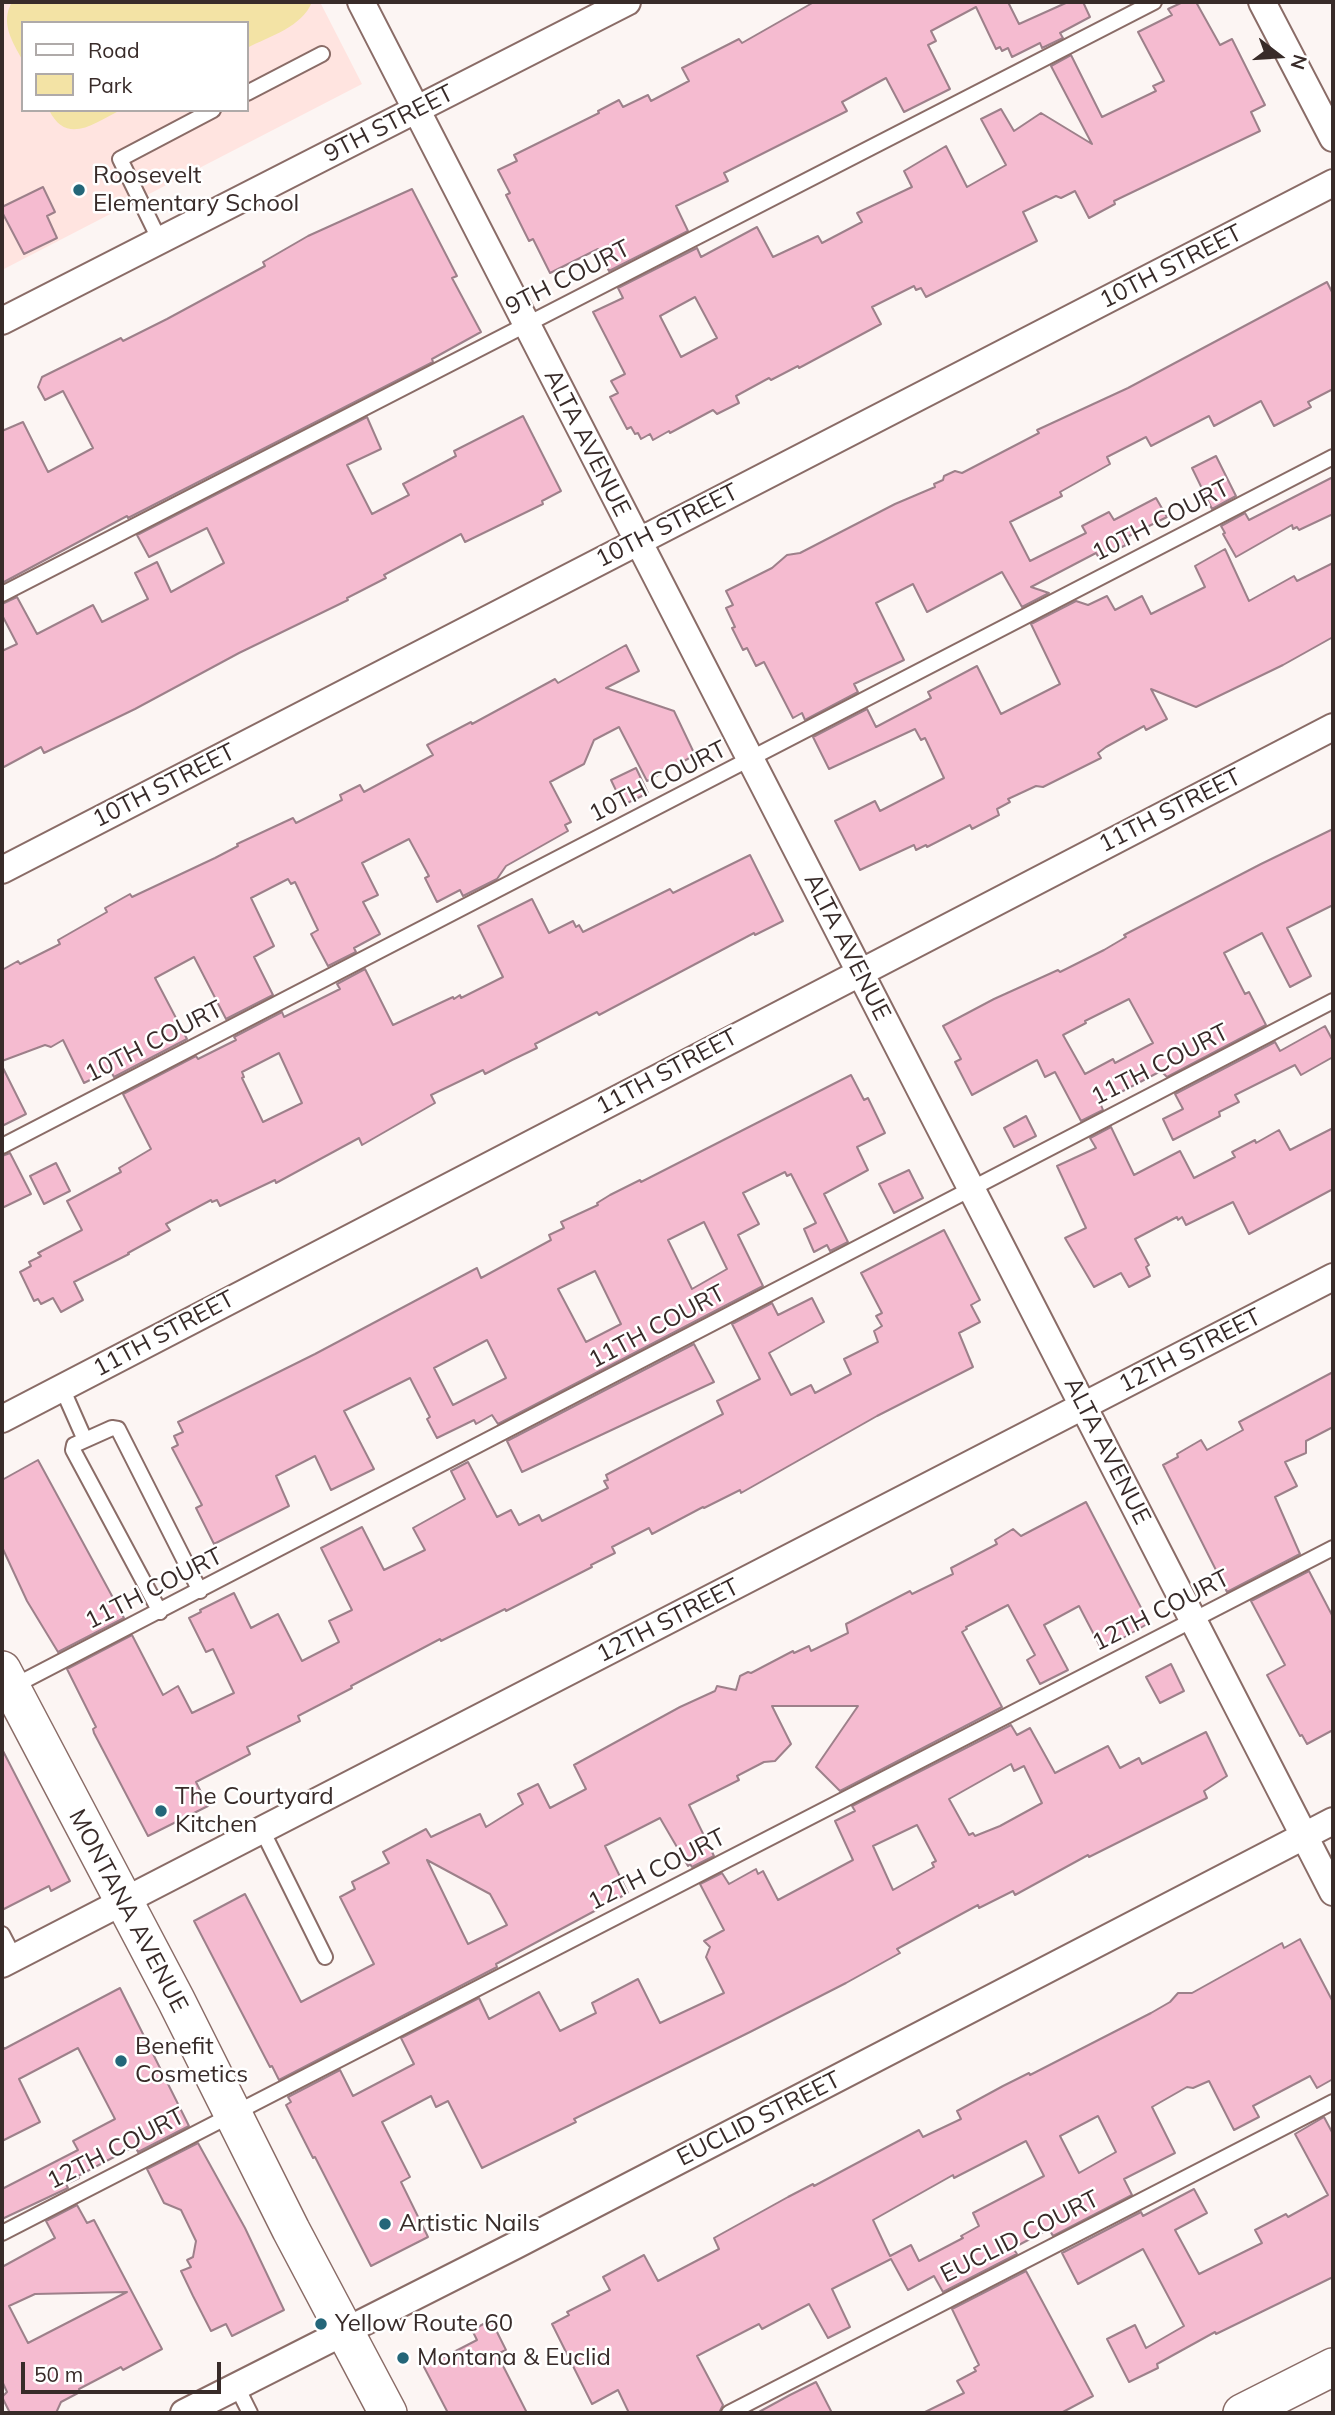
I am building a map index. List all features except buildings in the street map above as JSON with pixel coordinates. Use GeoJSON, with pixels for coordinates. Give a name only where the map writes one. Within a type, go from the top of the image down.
{"type":"FeatureCollection","features":[{"type":"Feature","properties":{"kind":"street","name":"ALTA AVENUE"},"geometry":{"type":"LineString","coordinates":[[361,2],[1333,1892]]}},
{"type":"Feature","properties":{"kind":"street","name":"9TH STREET"},"geometry":{"type":"LineString","coordinates":[[2,321],[627,2]]}},
{"type":"Feature","properties":{"kind":"street"},"geometry":{"type":"LineString","coordinates":[[1262,2],[1333,138]]}},
{"type":"Feature","properties":{"kind":"street","name":"10TH STREET"},"geometry":{"type":"LineString","coordinates":[[2,870],[1333,183]]}},
{"type":"Feature","properties":{"kind":"street","name":"11TH STREET"},"geometry":{"type":"LineString","coordinates":[[2,1419],[1333,727]]}},
{"type":"Feature","properties":{"kind":"street","name":"12TH STREET"},"geometry":{"type":"LineString","coordinates":[[8,1960],[1333,1277]]}},
{"type":"Feature","properties":{"kind":"street","name":"MONTANA AVENUE"},"geometry":{"type":"LineString","coordinates":[[5,1683],[123,1901],[388,2413]]}},
{"type":"Feature","properties":{"kind":"street","name":"EUCLID STREET"},"geometry":{"type":"LineString","coordinates":[[184,2413],[346,2332],[1333,1821]]}},
{"type":"Feature","properties":{"kind":"street"},"geometry":{"type":"LineString","coordinates":[[1242,2413],[1333,2367]]}},
{"type":"Feature","properties":{"kind":"lane","name":"9TH COURT"},"geometry":{"type":"LineString","coordinates":[[2,594],[1154,2]]}},
{"type":"Feature","properties":{"kind":"lane"},"geometry":{"type":"LineString","coordinates":[[248,92],[322,54]]}},
{"type":"Feature","properties":{"kind":"lane"},"geometry":{"type":"LineString","coordinates":[[160,241],[120,159],[209,112]]}},
{"type":"Feature","properties":{"kind":"lane","name":"10TH COURT"},"geometry":{"type":"LineString","coordinates":[[2,1146],[1333,457]]}},
{"type":"Feature","properties":{"kind":"lane","name":"11TH COURT"},"geometry":{"type":"LineString","coordinates":[[5,1683],[160,1612],[1333,1001]]}},
{"type":"Feature","properties":{"kind":"lane"},"geometry":{"type":"LineString","coordinates":[[62,1388],[85,1440]]}},
{"type":"Feature","properties":{"kind":"lane"},"geometry":{"type":"LineString","coordinates":[[160,1612],[72,1450],[74,1445],[112,1428],[118,1429],[200,1591]]}},
{"type":"Feature","properties":{"kind":"lane","name":"12TH COURT"},"geometry":{"type":"LineString","coordinates":[[2,2233],[1333,1548]]}},
{"type":"Feature","properties":{"kind":"lane"},"geometry":{"type":"LineString","coordinates":[[262,1830],[325,1957]]}},
{"type":"Feature","properties":{"kind":"lane"},"geometry":{"type":"LineString","coordinates":[[2,1934],[8,1960]]}},
{"type":"Feature","properties":{"kind":"lane","name":"EUCLID COURT"},"geometry":{"type":"LineString","coordinates":[[729,2413],[1333,2102]]}},
{"type":"Feature","properties":{"kind":"lane"},"geometry":{"type":"LineString","coordinates":[[237,2386],[250,2413]]}},
{"type":"Feature","properties":{"kind":"shaded area","name":"Roosevelt Elementary School"},"geometry":{"type":"Polygon","coordinates":[[[2,2],[320,2],[362,84],[2,270],[2,2]]]}},
{"type":"Feature","properties":{"kind":"green space"},"geometry":{"type":"Polygon","coordinates":[[[12,2],[312,2],[301,18],[293,24],[248,48],[248,21],[21,21],[21,57],[7,25],[12,2]]]}},
{"type":"Feature","properties":{"kind":"green space"},"geometry":{"type":"Polygon","coordinates":[[[50,112],[117,112],[82,128],[64,127],[50,112]]]}},
{"type":"Feature","properties":{"kind":"place","name":"Roosevelt Elementary School"},"geometry":{"type":"Point","coordinates":[79,190]}},
{"type":"Feature","properties":{"kind":"place","name":"The Courtyard Kitchen"},"geometry":{"type":"Point","coordinates":[161,1811]}},
{"type":"Feature","properties":{"kind":"place","name":"Benefit Cosmetics"},"geometry":{"type":"Point","coordinates":[121,2061]}},
{"type":"Feature","properties":{"kind":"place","name":"Artistic Nails"},"geometry":{"type":"Point","coordinates":[385,2224]}},
{"type":"Feature","properties":{"kind":"place","name":"Yellow Route 60"},"geometry":{"type":"Point","coordinates":[321,2324]}},
{"type":"Feature","properties":{"kind":"place","name":"Montana & Euclid"},"geometry":{"type":"Point","coordinates":[403,2358]}}]}
